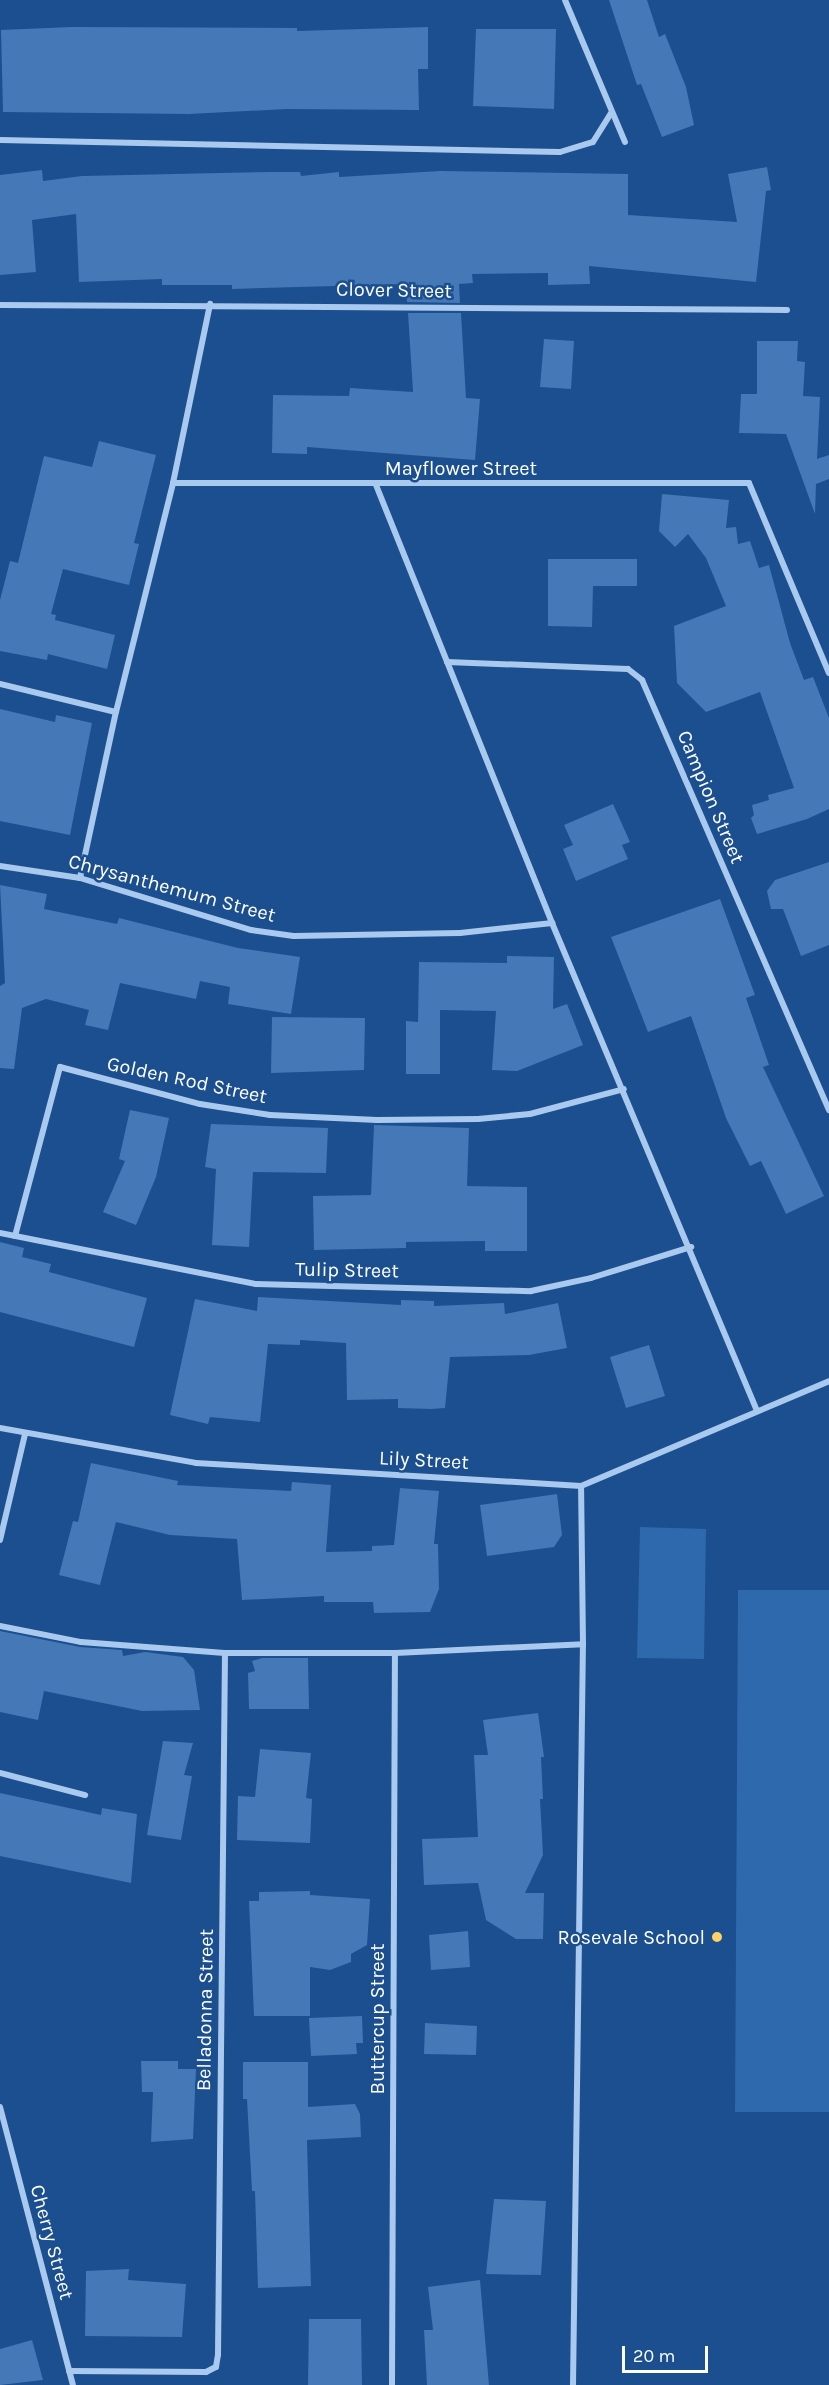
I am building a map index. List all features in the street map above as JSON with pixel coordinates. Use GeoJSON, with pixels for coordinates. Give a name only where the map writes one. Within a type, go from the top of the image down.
{"type":"FeatureCollection","features":[{"type":"Feature","properties":{"kind":"street"},"geometry":{"type":"LineString","coordinates":[[565,0],[625,142]]}},
{"type":"Feature","properties":{"kind":"street"},"geometry":{"type":"LineString","coordinates":[[0,140],[560,152],[593,142],[611,113]]}},
{"type":"Feature","properties":{"kind":"street"},"geometry":{"type":"LineString","coordinates":[[80,878],[116,712],[173,483],[210,304]]}},
{"type":"Feature","properties":{"kind":"street","name":"Clover Street"},"geometry":{"type":"LineString","coordinates":[[0,305],[210,304],[787,310]]}},
{"type":"Feature","properties":{"kind":"street","name":"Mayflower Street"},"geometry":{"type":"LineString","coordinates":[[173,483],[376,485],[749,483],[829,673]]}},
{"type":"Feature","properties":{"kind":"street"},"geometry":{"type":"LineString","coordinates":[[376,485],[552,923],[691,1247],[757,1411]]}},
{"type":"Feature","properties":{"kind":"street","name":"Campion Street"},"geometry":{"type":"LineString","coordinates":[[447,662],[628,669],[642,680],[829,1110]]}},
{"type":"Feature","properties":{"kind":"street"},"geometry":{"type":"LineString","coordinates":[[0,684],[116,712]]}},
{"type":"Feature","properties":{"kind":"street","name":"Chrysanthemum Street"},"geometry":{"type":"LineString","coordinates":[[0,866],[80,878],[251,930],[294,936],[460,933],[552,923]]}},
{"type":"Feature","properties":{"kind":"street","name":"Golden Rod Street"},"geometry":{"type":"LineString","coordinates":[[15,1236],[60,1067],[200,1104],[270,1115],[377,1120],[478,1119],[530,1114],[624,1089]]}},
{"type":"Feature","properties":{"kind":"street","name":"Tulip Street"},"geometry":{"type":"LineString","coordinates":[[0,1233],[256,1284],[531,1291],[591,1278],[691,1247]]}},
{"type":"Feature","properties":{"kind":"street","name":"Lily Street"},"geometry":{"type":"LineString","coordinates":[[0,1428],[196,1463],[581,1486],[829,1381]]}},
{"type":"Feature","properties":{"kind":"street"},"geometry":{"type":"LineString","coordinates":[[0,1540],[25,1434]]}},
{"type":"Feature","properties":{"kind":"street"},"geometry":{"type":"LineString","coordinates":[[573,2385],[583,1644],[581,1486]]}},
{"type":"Feature","properties":{"kind":"street"},"geometry":{"type":"LineString","coordinates":[[0,1626],[81,1641],[225,1653],[395,1653],[583,1644]]}},
{"type":"Feature","properties":{"kind":"street","name":"Belladonna Street"},"geometry":{"type":"LineString","coordinates":[[69,2371],[206,2372],[216,2367],[225,1653]]}},
{"type":"Feature","properties":{"kind":"street","name":"Buttercup Street"},"geometry":{"type":"LineString","coordinates":[[392,2385],[395,1653]]}},
{"type":"Feature","properties":{"kind":"street"},"geometry":{"type":"LineString","coordinates":[[0,1773],[85,1794]]}},
{"type":"Feature","properties":{"kind":"street","name":"Cherry Street"},"geometry":{"type":"LineString","coordinates":[[0,2107],[73,2385]]}},
{"type":"Feature","properties":{"kind":"shaded area"},"geometry":{"type":"Polygon","coordinates":[[[640,1527],[706,1529],[704,1659],[637,1658],[640,1527]]]}},
{"type":"Feature","properties":{"kind":"shaded area"},"geometry":{"type":"Polygon","coordinates":[[[738,1590],[829,1590],[829,2112],[735,2112],[738,1590]]]}},
{"type":"Feature","properties":{"kind":"building"},"geometry":{"type":"Polygon","coordinates":[[[609,0],[647,0],[659,37],[665,34],[686,87],[694,125],[662,137],[641,84],[637,85],[609,0]]]}},
{"type":"Feature","properties":{"kind":"building"},"geometry":{"type":"Polygon","coordinates":[[[72,27],[297,28],[297,31],[428,27],[428,69],[418,69],[419,110],[287,109],[189,114],[3,112],[1,30],[72,27]]]}},
{"type":"Feature","properties":{"kind":"building"},"geometry":{"type":"Polygon","coordinates":[[[476,29],[556,29],[554,109],[473,106],[476,29]]]}},
{"type":"Feature","properties":{"kind":"building"},"geometry":{"type":"Polygon","coordinates":[[[767,167],[771,190],[766,191],[756,282],[589,266],[590,284],[548,285],[548,273],[472,274],[473,283],[459,284],[460,303],[407,302],[406,284],[232,289],[232,285],[162,285],[162,279],[79,282],[76,214],[32,220],[36,272],[0,275],[0,175],[42,170],[43,181],[82,176],[271,172],[300,172],[301,176],[339,172],[339,177],[440,171],[628,174],[628,215],[737,222],[728,174],[767,167]]]}},
{"type":"Feature","properties":{"kind":"building"},"geometry":{"type":"Polygon","coordinates":[[[408,313],[461,313],[466,398],[480,399],[475,460],[307,447],[307,454],[272,453],[273,395],[349,396],[350,388],[413,392],[408,313]]]}},
{"type":"Feature","properties":{"kind":"building"},"geometry":{"type":"Polygon","coordinates":[[[544,339],[574,341],[571,389],[540,387],[544,339]]]}},
{"type":"Feature","properties":{"kind":"building"},"geometry":{"type":"Polygon","coordinates":[[[757,341],[798,341],[797,361],[805,362],[803,396],[820,397],[817,459],[829,455],[829,479],[816,484],[815,514],[786,434],[739,433],[741,394],[757,394],[757,341]]]}},
{"type":"Feature","properties":{"kind":"building"},"geometry":{"type":"Polygon","coordinates":[[[99,441],[156,455],[134,543],[139,544],[129,585],[63,569],[51,614],[56,615],[55,620],[115,635],[107,669],[48,654],[47,660],[0,651],[0,600],[10,561],[18,563],[44,456],[92,467],[99,441]]]}},
{"type":"Feature","properties":{"kind":"building"},"geometry":{"type":"Polygon","coordinates":[[[662,494],[729,500],[726,528],[736,527],[738,544],[750,541],[759,568],[769,565],[790,643],[804,680],[813,677],[829,718],[829,809],[807,819],[757,834],[751,818],[754,815],[752,805],[769,800],[768,795],[794,788],[760,692],[706,712],[677,683],[674,626],[726,606],[706,558],[688,534],[675,547],[659,531],[662,494]]]}},
{"type":"Feature","properties":{"kind":"building"},"geometry":{"type":"Polygon","coordinates":[[[548,559],[637,559],[637,586],[593,586],[592,627],[548,626],[548,559]]]}},
{"type":"Feature","properties":{"kind":"building"},"geometry":{"type":"Polygon","coordinates":[[[0,709],[55,722],[56,715],[92,723],[70,835],[0,821],[0,709]]]}},
{"type":"Feature","properties":{"kind":"building"},"geometry":{"type":"Polygon","coordinates":[[[613,804],[630,842],[622,845],[628,859],[576,881],[563,849],[573,845],[564,825],[613,804]]]}},
{"type":"Feature","properties":{"kind":"building"},"geometry":{"type":"Polygon","coordinates":[[[829,862],[829,945],[801,956],[783,909],[771,909],[767,891],[775,880],[829,862]]]}},
{"type":"Feature","properties":{"kind":"building"},"geometry":{"type":"Polygon","coordinates":[[[0,885],[47,894],[44,909],[117,924],[119,918],[238,948],[300,957],[291,1014],[228,1004],[230,987],[200,981],[196,999],[120,983],[108,1030],[85,1025],[89,1010],[46,999],[22,1008],[14,1069],[0,1068],[0,986],[5,983],[0,885]]]}},
{"type":"Feature","properties":{"kind":"building"},"geometry":{"type":"Polygon","coordinates":[[[720,899],[755,995],[746,998],[769,1065],[763,1067],[824,1196],[786,1214],[761,1161],[750,1166],[726,1118],[691,1016],[648,1032],[611,937],[720,899]]]}},
{"type":"Feature","properties":{"kind":"building"},"geometry":{"type":"Polygon","coordinates":[[[507,956],[554,957],[553,1009],[567,1004],[583,1045],[517,1071],[492,1070],[496,1011],[440,1010],[440,1074],[406,1074],[406,1021],[418,1022],[419,962],[507,963],[507,956]]]}},
{"type":"Feature","properties":{"kind":"building"},"geometry":{"type":"Polygon","coordinates":[[[272,1017],[365,1018],[364,1070],[271,1073],[272,1017]]]}},
{"type":"Feature","properties":{"kind":"building"},"geometry":{"type":"Polygon","coordinates":[[[130,1110],[169,1118],[156,1177],[136,1225],[103,1212],[125,1161],[119,1159],[130,1110]]]}},
{"type":"Feature","properties":{"kind":"building"},"geometry":{"type":"Polygon","coordinates":[[[211,1124],[328,1128],[326,1173],[253,1172],[249,1247],[212,1245],[216,1169],[205,1167],[211,1124]]]}},
{"type":"Feature","properties":{"kind":"building"},"geometry":{"type":"Polygon","coordinates":[[[374,1125],[469,1128],[467,1186],[527,1187],[527,1251],[485,1251],[485,1241],[406,1242],[406,1248],[314,1250],[313,1196],[371,1195],[374,1125]]]}},
{"type":"Feature","properties":{"kind":"building"},"geometry":{"type":"Polygon","coordinates":[[[0,1242],[24,1248],[22,1257],[51,1264],[49,1272],[147,1298],[134,1347],[0,1312],[0,1242]]]}},
{"type":"Feature","properties":{"kind":"building"},"geometry":{"type":"Polygon","coordinates":[[[258,1297],[401,1305],[401,1300],[434,1301],[434,1306],[504,1303],[505,1314],[558,1303],[567,1348],[529,1355],[450,1357],[445,1408],[431,1409],[398,1408],[398,1399],[347,1400],[346,1343],[300,1340],[300,1345],[268,1344],[260,1422],[210,1417],[208,1424],[170,1415],[195,1299],[257,1311],[258,1297]]]}},
{"type":"Feature","properties":{"kind":"building"},"geometry":{"type":"Polygon","coordinates":[[[649,1345],[665,1396],[626,1408],[610,1357],[649,1345]]]}},
{"type":"Feature","properties":{"kind":"building"},"geometry":{"type":"Polygon","coordinates":[[[91,1463],[178,1481],[177,1485],[291,1491],[292,1482],[331,1485],[326,1552],[372,1551],[372,1546],[394,1545],[400,1488],[439,1491],[434,1544],[438,1544],[439,1589],[430,1612],[374,1613],[373,1602],[324,1602],[324,1596],[242,1600],[237,1539],[170,1535],[116,1522],[100,1585],[59,1575],[73,1521],[78,1522],[91,1463]]]}},
{"type":"Feature","properties":{"kind":"building"},"geometry":{"type":"Polygon","coordinates":[[[557,1494],[562,1535],[554,1547],[487,1556],[480,1505],[557,1494]]]}},
{"type":"Feature","properties":{"kind":"building"},"geometry":{"type":"Polygon","coordinates":[[[0,1631],[80,1647],[122,1650],[123,1656],[145,1652],[183,1657],[194,1670],[200,1710],[142,1711],[44,1691],[38,1720],[0,1712],[0,1631]]]}},
{"type":"Feature","properties":{"kind":"building"},"geometry":{"type":"Polygon","coordinates":[[[262,1658],[308,1658],[309,1709],[249,1709],[248,1673],[255,1671],[252,1661],[262,1658]]]}},
{"type":"Feature","properties":{"kind":"building"},"geometry":{"type":"Polygon","coordinates":[[[538,1713],[544,1757],[541,1757],[543,1799],[540,1799],[543,1855],[525,1893],[544,1893],[543,1939],[516,1939],[486,1920],[478,1883],[424,1885],[422,1839],[478,1837],[474,1755],[488,1755],[483,1720],[538,1713]]]}},
{"type":"Feature","properties":{"kind":"building"},"geometry":{"type":"Polygon","coordinates":[[[163,1741],[193,1743],[184,1775],[192,1776],[181,1840],[147,1835],[163,1741]]]}},
{"type":"Feature","properties":{"kind":"building"},"geometry":{"type":"Polygon","coordinates":[[[260,1749],[311,1753],[306,1798],[312,1799],[310,1843],[237,1840],[238,1796],[255,1797],[260,1749]]]}},
{"type":"Feature","properties":{"kind":"building"},"geometry":{"type":"Polygon","coordinates":[[[0,1793],[101,1815],[102,1808],[137,1814],[131,1883],[0,1856],[0,1793]]]}},
{"type":"Feature","properties":{"kind":"building"},"geometry":{"type":"Polygon","coordinates":[[[310,1891],[310,1895],[370,1899],[367,1945],[351,1954],[351,1962],[330,1970],[310,1967],[310,2016],[254,2016],[249,1901],[259,1901],[259,1892],[310,1891]]]}},
{"type":"Feature","properties":{"kind":"building"},"geometry":{"type":"Polygon","coordinates":[[[468,1931],[470,1967],[431,1970],[429,1935],[468,1931]]]}},
{"type":"Feature","properties":{"kind":"building"},"geometry":{"type":"Polygon","coordinates":[[[362,2016],[363,2043],[356,2043],[357,2054],[311,2056],[309,2018],[362,2016]]]}},
{"type":"Feature","properties":{"kind":"building"},"geometry":{"type":"Polygon","coordinates":[[[425,2023],[477,2026],[476,2055],[424,2054],[425,2023]]]}},
{"type":"Feature","properties":{"kind":"building"},"geometry":{"type":"Polygon","coordinates":[[[141,2061],[178,2061],[178,2069],[196,2069],[193,2139],[151,2142],[153,2092],[142,2092],[141,2061]]]}},
{"type":"Feature","properties":{"kind":"building"},"geometry":{"type":"Polygon","coordinates":[[[243,2062],[308,2062],[308,2107],[355,2104],[360,2114],[361,2137],[307,2140],[311,2286],[258,2288],[255,2191],[252,2191],[247,2099],[243,2099],[243,2062]]]}},
{"type":"Feature","properties":{"kind":"building"},"geometry":{"type":"Polygon","coordinates":[[[494,2199],[546,2201],[541,2275],[486,2274],[494,2199]]]}},
{"type":"Feature","properties":{"kind":"building"},"geometry":{"type":"Polygon","coordinates":[[[129,2269],[128,2280],[186,2284],[182,2337],[85,2336],[86,2271],[129,2269]]]}},
{"type":"Feature","properties":{"kind":"building"},"geometry":{"type":"Polygon","coordinates":[[[480,2280],[489,2385],[427,2385],[424,2330],[433,2330],[428,2287],[480,2280]]]}},
{"type":"Feature","properties":{"kind":"building"},"geometry":{"type":"Polygon","coordinates":[[[309,2319],[361,2319],[362,2385],[308,2385],[309,2319]]]}},
{"type":"Feature","properties":{"kind":"building"},"geometry":{"type":"Polygon","coordinates":[[[32,2340],[43,2380],[0,2385],[0,2349],[32,2340]]]}},
{"type":"Feature","properties":{"kind":"place","name":"Rosevale School"},"geometry":{"type":"Point","coordinates":[717,1937]}}]}
